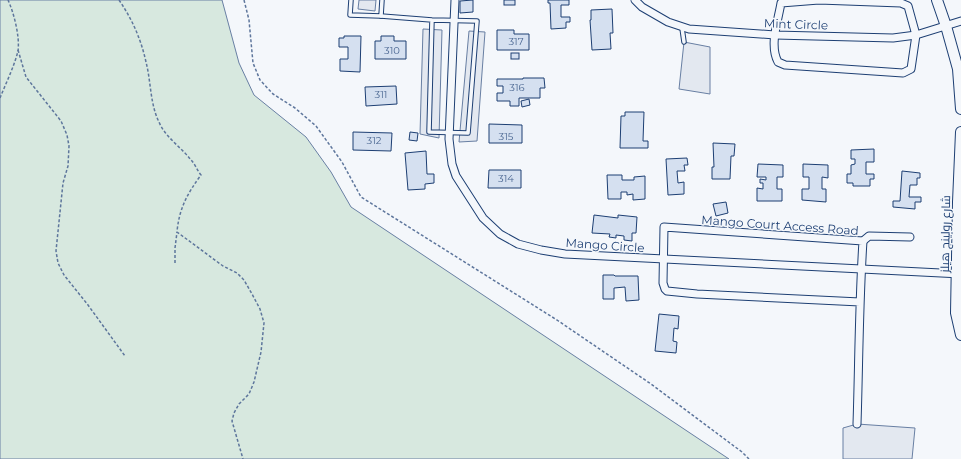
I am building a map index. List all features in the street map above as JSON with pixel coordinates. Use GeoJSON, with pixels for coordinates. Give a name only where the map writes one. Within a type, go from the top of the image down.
{"type":"FeatureCollection","features":[{"type":"Feature","properties":{"kind":"main road"},"geometry":{"type":"LineString","coordinates":[[937,0],[958,69],[961,109]]}},
{"type":"Feature","properties":{"kind":"main road","name":"شارع رولينج هيلز"},"geometry":{"type":"LineString","coordinates":[[961,132],[959,273],[956,313],[961,335]]}},
{"type":"Feature","properties":{"kind":"street","name":"Mango Circle"},"geometry":{"type":"LineString","coordinates":[[455,0],[449,132],[452,164],[456,176],[483,218],[500,234],[518,244],[565,254],[959,273]]}},
{"type":"Feature","properties":{"kind":"street","name":"Mint Circle"},"geometry":{"type":"LineString","coordinates":[[635,0],[642,7],[668,22],[689,29],[775,35],[893,38],[916,35],[961,21]]}},
{"type":"Feature","properties":{"kind":"street"},"geometry":{"type":"LineString","coordinates":[[819,0],[901,3],[908,6],[916,35],[911,69],[903,73],[785,65],[778,62],[775,56],[775,35],[781,3],[819,0]]}},
{"type":"Feature","properties":{"kind":"street","name":"Mango Court Access Road"},"geometry":{"type":"LineString","coordinates":[[663,259],[664,227],[863,241],[857,424]]}},
{"type":"Feature","properties":{"kind":"street"},"geometry":{"type":"LineString","coordinates":[[863,241],[869,236],[910,237]]}},
{"type":"Feature","properties":{"kind":"street"},"geometry":{"type":"LineString","coordinates":[[663,259],[663,283],[667,291],[698,294],[860,302]]}},
{"type":"Feature","properties":{"kind":"lane"},"geometry":{"type":"LineString","coordinates":[[351,0],[350,15],[477,22],[468,132],[429,132],[432,20]]}},
{"type":"Feature","properties":{"kind":"lane"},"geometry":{"type":"LineString","coordinates":[[381,16],[382,0]]}},
{"type":"Feature","properties":{"kind":"lane"},"geometry":{"type":"LineString","coordinates":[[682,26],[684,42]]}},
{"type":"Feature","properties":{"kind":"path"},"geometry":{"type":"LineString","coordinates":[[8,0],[13,12],[17,31],[18,50],[26,77],[61,121],[67,135],[69,146],[68,166],[63,183],[56,251],[58,263],[64,275],[88,304],[125,356]]}},
{"type":"Feature","properties":{"kind":"path"},"geometry":{"type":"LineString","coordinates":[[119,0],[129,16],[140,39],[146,62],[154,109],[159,123],[191,160],[201,175],[190,190],[179,217],[175,248],[175,263]]}},
{"type":"Feature","properties":{"kind":"path"},"geometry":{"type":"LineString","coordinates":[[244,0],[249,20],[253,63],[260,80],[273,94],[295,108],[316,126],[342,162],[361,197],[576,333],[651,384],[742,452],[749,459]]}},
{"type":"Feature","properties":{"kind":"path"},"geometry":{"type":"LineString","coordinates":[[0,98],[18,50]]}},
{"type":"Feature","properties":{"kind":"path"},"geometry":{"type":"LineString","coordinates":[[177,232],[223,266],[237,273],[244,280],[252,294],[264,323],[261,352],[254,382],[249,394],[234,412],[232,421],[243,459]]}},
{"type":"Feature","properties":{"kind":"shaded area"},"geometry":{"type":"Polygon","coordinates":[[[0,0],[222,0],[239,63],[254,95],[306,137],[331,172],[351,207],[729,459],[0,459],[0,0]]]}},
{"type":"Feature","properties":{"kind":"shaded area"},"geometry":{"type":"Polygon","coordinates":[[[359,0],[376,0],[375,11],[358,9],[359,0]]]}},
{"type":"Feature","properties":{"kind":"shaded area"},"geometry":{"type":"Polygon","coordinates":[[[423,29],[442,30],[439,138],[420,134],[423,29]]]}},
{"type":"Feature","properties":{"kind":"shaded area"},"geometry":{"type":"Polygon","coordinates":[[[469,31],[485,32],[477,141],[459,142],[469,31]]]}},
{"type":"Feature","properties":{"kind":"shaded area"},"geometry":{"type":"Polygon","coordinates":[[[684,42],[710,47],[710,94],[679,89],[684,42]]]}},
{"type":"Feature","properties":{"kind":"shaded area"},"geometry":{"type":"Polygon","coordinates":[[[857,424],[915,428],[912,459],[843,459],[843,428],[857,424]]]}},
{"type":"Feature","properties":{"kind":"building"},"geometry":{"type":"Polygon","coordinates":[[[473,0],[473,12],[460,13],[460,1],[473,0]]]}},
{"type":"Feature","properties":{"kind":"building"},"geometry":{"type":"Polygon","coordinates":[[[504,0],[515,0],[515,5],[504,5],[504,0]]]}},
{"type":"Feature","properties":{"kind":"building"},"geometry":{"type":"Polygon","coordinates":[[[548,0],[569,0],[569,5],[561,5],[561,17],[570,17],[570,22],[566,22],[566,28],[551,29],[550,3],[548,3],[548,0]]]}},
{"type":"Feature","properties":{"kind":"building"},"geometry":{"type":"Polygon","coordinates":[[[612,9],[613,33],[610,33],[611,49],[592,50],[590,20],[591,10],[612,9]]]}},
{"type":"Feature","properties":{"kind":"building"},"geometry":{"type":"Polygon","coordinates":[[[497,30],[514,30],[514,34],[529,34],[529,50],[497,50],[497,30]]]}},
{"type":"Feature","properties":{"kind":"building"},"geometry":{"type":"Polygon","coordinates":[[[344,36],[361,36],[360,72],[340,71],[340,59],[348,59],[348,47],[339,47],[339,38],[344,38],[344,36]]]}},
{"type":"Feature","properties":{"kind":"building"},"geometry":{"type":"Polygon","coordinates":[[[381,36],[394,36],[394,41],[406,41],[406,59],[375,59],[375,41],[381,41],[381,36]]]}},
{"type":"Feature","properties":{"kind":"building"},"geometry":{"type":"Polygon","coordinates":[[[511,53],[519,53],[519,59],[511,59],[511,53]]]}},
{"type":"Feature","properties":{"kind":"building"},"geometry":{"type":"Polygon","coordinates":[[[544,78],[545,88],[540,88],[540,98],[519,98],[519,106],[510,106],[510,101],[497,101],[497,93],[503,93],[503,86],[497,86],[497,79],[544,78]]]}},
{"type":"Feature","properties":{"kind":"building"},"geometry":{"type":"Polygon","coordinates":[[[396,86],[397,104],[366,106],[365,87],[396,86]]]}},
{"type":"Feature","properties":{"kind":"building"},"geometry":{"type":"Polygon","coordinates":[[[529,99],[530,105],[522,107],[521,101],[529,99]]]}},
{"type":"Feature","properties":{"kind":"building"},"geometry":{"type":"Polygon","coordinates":[[[625,112],[644,112],[643,141],[648,141],[648,148],[620,148],[621,116],[625,116],[625,112]]]}},
{"type":"Feature","properties":{"kind":"building"},"geometry":{"type":"Polygon","coordinates":[[[489,124],[522,125],[522,143],[489,143],[489,124]]]}},
{"type":"Feature","properties":{"kind":"building"},"geometry":{"type":"Polygon","coordinates":[[[353,132],[392,133],[391,151],[353,150],[353,132]]]}},
{"type":"Feature","properties":{"kind":"building"},"geometry":{"type":"Polygon","coordinates":[[[410,132],[418,133],[417,141],[409,140],[410,132]]]}},
{"type":"Feature","properties":{"kind":"building"},"geometry":{"type":"Polygon","coordinates":[[[713,143],[735,144],[734,156],[731,156],[730,179],[712,179],[712,167],[714,167],[713,143]]]}},
{"type":"Feature","properties":{"kind":"building"},"geometry":{"type":"Polygon","coordinates":[[[874,149],[874,162],[866,162],[866,174],[874,174],[874,179],[870,179],[870,186],[853,186],[853,183],[847,183],[847,174],[851,174],[851,165],[855,164],[855,159],[851,159],[851,150],[874,149]]]}},
{"type":"Feature","properties":{"kind":"building"},"geometry":{"type":"Polygon","coordinates":[[[426,151],[427,174],[434,174],[434,183],[425,184],[425,189],[408,190],[405,153],[426,151]]]}},
{"type":"Feature","properties":{"kind":"building"},"geometry":{"type":"Polygon","coordinates":[[[687,158],[688,165],[684,165],[685,171],[677,171],[678,183],[684,182],[684,194],[668,195],[666,159],[687,158]]]}},
{"type":"Feature","properties":{"kind":"building"},"geometry":{"type":"Polygon","coordinates":[[[758,164],[783,165],[783,177],[777,177],[777,189],[782,189],[782,201],[757,201],[757,188],[763,189],[763,183],[760,183],[760,179],[766,180],[766,177],[757,177],[758,164]]]}},
{"type":"Feature","properties":{"kind":"building"},"geometry":{"type":"Polygon","coordinates":[[[803,164],[828,165],[828,178],[822,177],[822,189],[826,189],[826,202],[802,200],[802,189],[809,189],[809,177],[803,177],[803,164]]]}},
{"type":"Feature","properties":{"kind":"building"},"geometry":{"type":"Polygon","coordinates":[[[489,170],[521,170],[521,188],[488,188],[489,170]]]}},
{"type":"Feature","properties":{"kind":"building"},"geometry":{"type":"Polygon","coordinates":[[[902,171],[920,173],[920,178],[917,178],[917,185],[910,185],[909,197],[921,197],[921,202],[915,202],[915,209],[893,207],[893,201],[900,201],[902,171]]]}},
{"type":"Feature","properties":{"kind":"building"},"geometry":{"type":"Polygon","coordinates":[[[607,175],[622,175],[622,180],[634,180],[634,177],[645,176],[645,199],[633,200],[633,194],[627,195],[627,192],[621,192],[621,199],[608,199],[607,175]]]}},
{"type":"Feature","properties":{"kind":"building"},"geometry":{"type":"Polygon","coordinates":[[[726,202],[728,213],[716,216],[713,204],[726,202]]]}},
{"type":"Feature","properties":{"kind":"building"},"geometry":{"type":"Polygon","coordinates":[[[594,215],[618,218],[618,215],[637,217],[636,233],[632,233],[632,241],[624,240],[624,236],[616,235],[616,238],[609,237],[610,234],[592,233],[594,215]]]}},
{"type":"Feature","properties":{"kind":"building"},"geometry":{"type":"Polygon","coordinates":[[[603,275],[638,276],[639,300],[626,301],[625,287],[614,288],[614,299],[603,299],[603,275]]]}},
{"type":"Feature","properties":{"kind":"building"},"geometry":{"type":"Polygon","coordinates":[[[659,314],[679,316],[678,329],[674,328],[673,341],[677,342],[676,353],[655,351],[659,314]]]}}]}
